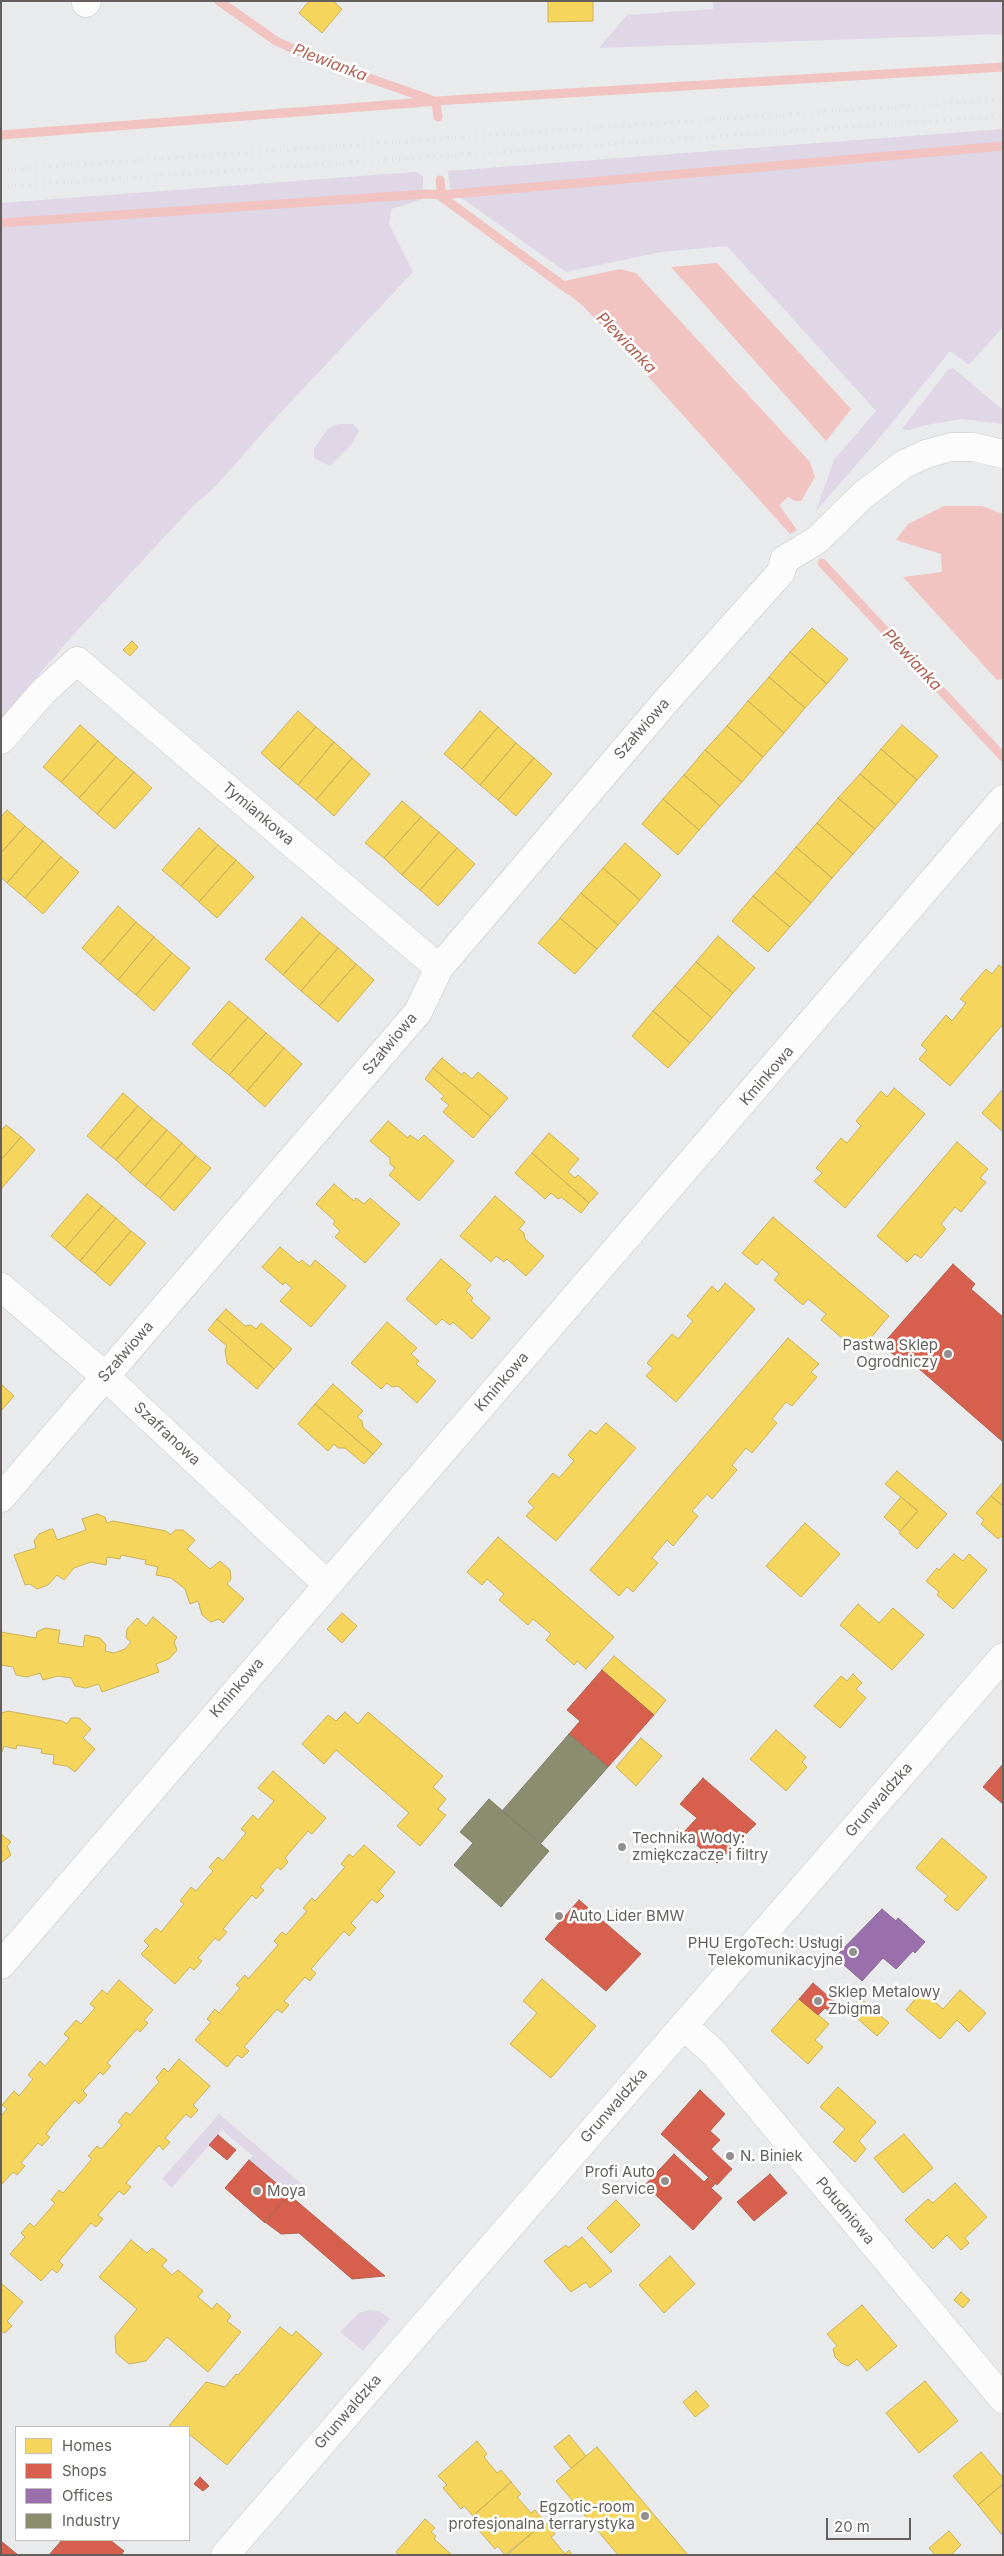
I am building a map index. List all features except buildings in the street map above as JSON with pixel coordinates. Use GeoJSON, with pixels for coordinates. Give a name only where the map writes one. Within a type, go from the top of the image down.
{"type":"FeatureCollection","features":[{"type":"Feature","properties":{"kind":"street","name":"Szałwiowa"},"geometry":{"type":"LineString","coordinates":[[1,1498],[418,1012],[439,968],[666,701],[781,572],[784,560],[817,540],[863,495],[904,464],[926,454],[950,447],[973,446],[1003,454]]}},
{"type":"Feature","properties":{"kind":"street","name":"Tymiankowa"},"geometry":{"type":"LineString","coordinates":[[1,740],[43,692],[77,661],[439,968]]}},
{"type":"Feature","properties":{"kind":"street","name":"Kminkowa"},"geometry":{"type":"LineString","coordinates":[[1,1965],[228,1698],[328,1585],[1003,799]]}},
{"type":"Feature","properties":{"kind":"street","name":"Szafranowa"},"geometry":{"type":"LineString","coordinates":[[1,1287],[105,1376],[328,1585]]}},
{"type":"Feature","properties":{"kind":"street","name":"Grunwaldzka"},"geometry":{"type":"LineString","coordinates":[[225,2555],[1003,1657]]}},
{"type":"Feature","properties":{"kind":"street","name":"Południowa"},"geometry":{"type":"LineString","coordinates":[[684,2026],[714,2053],[1003,2399]]}},
{"type":"Feature","properties":{"kind":"shaded area"},"geometry":{"type":"Polygon","coordinates":[[[713,1],[1003,1],[1003,34],[599,48],[627,15],[713,9],[713,1]]]}},
{"type":"Feature","properties":{"kind":"shaded area"},"geometry":{"type":"Polygon","coordinates":[[[1003,129],[1003,327],[969,365],[950,351],[882,435],[816,511],[834,460],[876,411],[727,246],[661,252],[566,272],[450,190],[448,171],[1003,129]]]}},
{"type":"Feature","properties":{"kind":"shaded area"},"geometry":{"type":"Polygon","coordinates":[[[416,172],[423,176],[423,199],[391,209],[389,224],[413,272],[282,411],[214,488],[195,504],[72,636],[1,719],[1,203],[416,172]]]}},
{"type":"Feature","properties":{"kind":"shaded area"},"geometry":{"type":"Polygon","coordinates":[[[953,368],[1003,410],[1003,424],[962,419],[909,430],[902,429],[947,371],[953,368]]]}},
{"type":"Feature","properties":{"kind":"shaded area"},"geometry":{"type":"Polygon","coordinates":[[[339,424],[353,424],[359,431],[351,445],[330,466],[314,458],[314,448],[329,428],[339,424]]]}},
{"type":"Feature","properties":{"kind":"shaded area"},"geometry":{"type":"Polygon","coordinates":[[[219,2114],[304,2186],[293,2198],[249,2160],[253,2156],[222,2130],[172,2188],[162,2179],[219,2114]]]}},
{"type":"Feature","properties":{"kind":"shaded area"},"geometry":{"type":"Polygon","coordinates":[[[370,2310],[381,2312],[390,2319],[363,2351],[340,2332],[359,2313],[370,2310]]]}},
{"type":"Feature","properties":{"kind":"water"},"geometry":{"type":"Polygon","coordinates":[[[717,263],[851,409],[826,441],[671,267],[717,263]]]}},
{"type":"Feature","properties":{"kind":"water"},"geometry":{"type":"Polygon","coordinates":[[[620,269],[636,273],[810,462],[815,477],[801,501],[795,501],[788,497],[779,505],[797,530],[790,534],[627,353],[584,307],[559,286],[564,281],[620,269]]]}},
{"type":"Feature","properties":{"kind":"water"},"geometry":{"type":"Polygon","coordinates":[[[944,506],[982,506],[1003,514],[1003,679],[997,680],[903,577],[942,572],[941,554],[896,540],[908,524],[944,506]]]}},
{"type":"Feature","properties":{"kind":"waterway","name":"Plewianka"},"geometry":{"type":"LineString","coordinates":[[219,1],[276,41],[320,61],[429,99],[436,103],[438,117]]}},
{"type":"Feature","properties":{"kind":"waterway"},"geometry":{"type":"LineString","coordinates":[[1,135],[451,100],[1003,67]]}},
{"type":"Feature","properties":{"kind":"waterway"},"geometry":{"type":"LineString","coordinates":[[1,223],[426,194],[441,195],[1003,146]]}},
{"type":"Feature","properties":{"kind":"waterway","name":"Plewianka"},"geometry":{"type":"LineString","coordinates":[[440,180],[442,197],[569,290]]}},
{"type":"Feature","properties":{"kind":"waterway","name":"Plewianka"},"geometry":{"type":"LineString","coordinates":[[822,563],[1003,757]]}},
{"type":"Feature","properties":{"kind":"railway"},"geometry":{"type":"LineString","coordinates":[[1,170],[1003,99]]}},
{"type":"Feature","properties":{"kind":"railway"},"geometry":{"type":"LineString","coordinates":[[1,187],[1003,116]]}},
{"type":"Feature","properties":{"kind":"place","name":"Pastwa Sklep Ogrodniczy"},"geometry":{"type":"Point","coordinates":[948,1354]}},
{"type":"Feature","properties":{"kind":"place","name":"Technika Wody: zmiękczacze i filtry"},"geometry":{"type":"Point","coordinates":[622,1847]}},
{"type":"Feature","properties":{"kind":"place","name":"Auto Lider BMW"},"geometry":{"type":"Point","coordinates":[559,1916]}},
{"type":"Feature","properties":{"kind":"place","name":"PHU ErgoTech: Usługi Telekomunikacyjne"},"geometry":{"type":"Point","coordinates":[853,1952]}},
{"type":"Feature","properties":{"kind":"place","name":"Sklep Metalowy Zbigma"},"geometry":{"type":"Point","coordinates":[818,2001]}},
{"type":"Feature","properties":{"kind":"place","name":"N. Biniek"},"geometry":{"type":"Point","coordinates":[730,2156]}},
{"type":"Feature","properties":{"kind":"place","name":"Profi Auto Service"},"geometry":{"type":"Point","coordinates":[665,2181]}},
{"type":"Feature","properties":{"kind":"place","name":"Moya"},"geometry":{"type":"Point","coordinates":[257,2191]}},
{"type":"Feature","properties":{"kind":"place","name":"Egzotic-room profesjonalna terrarystyka"},"geometry":{"type":"Point","coordinates":[645,2516]}}]}
